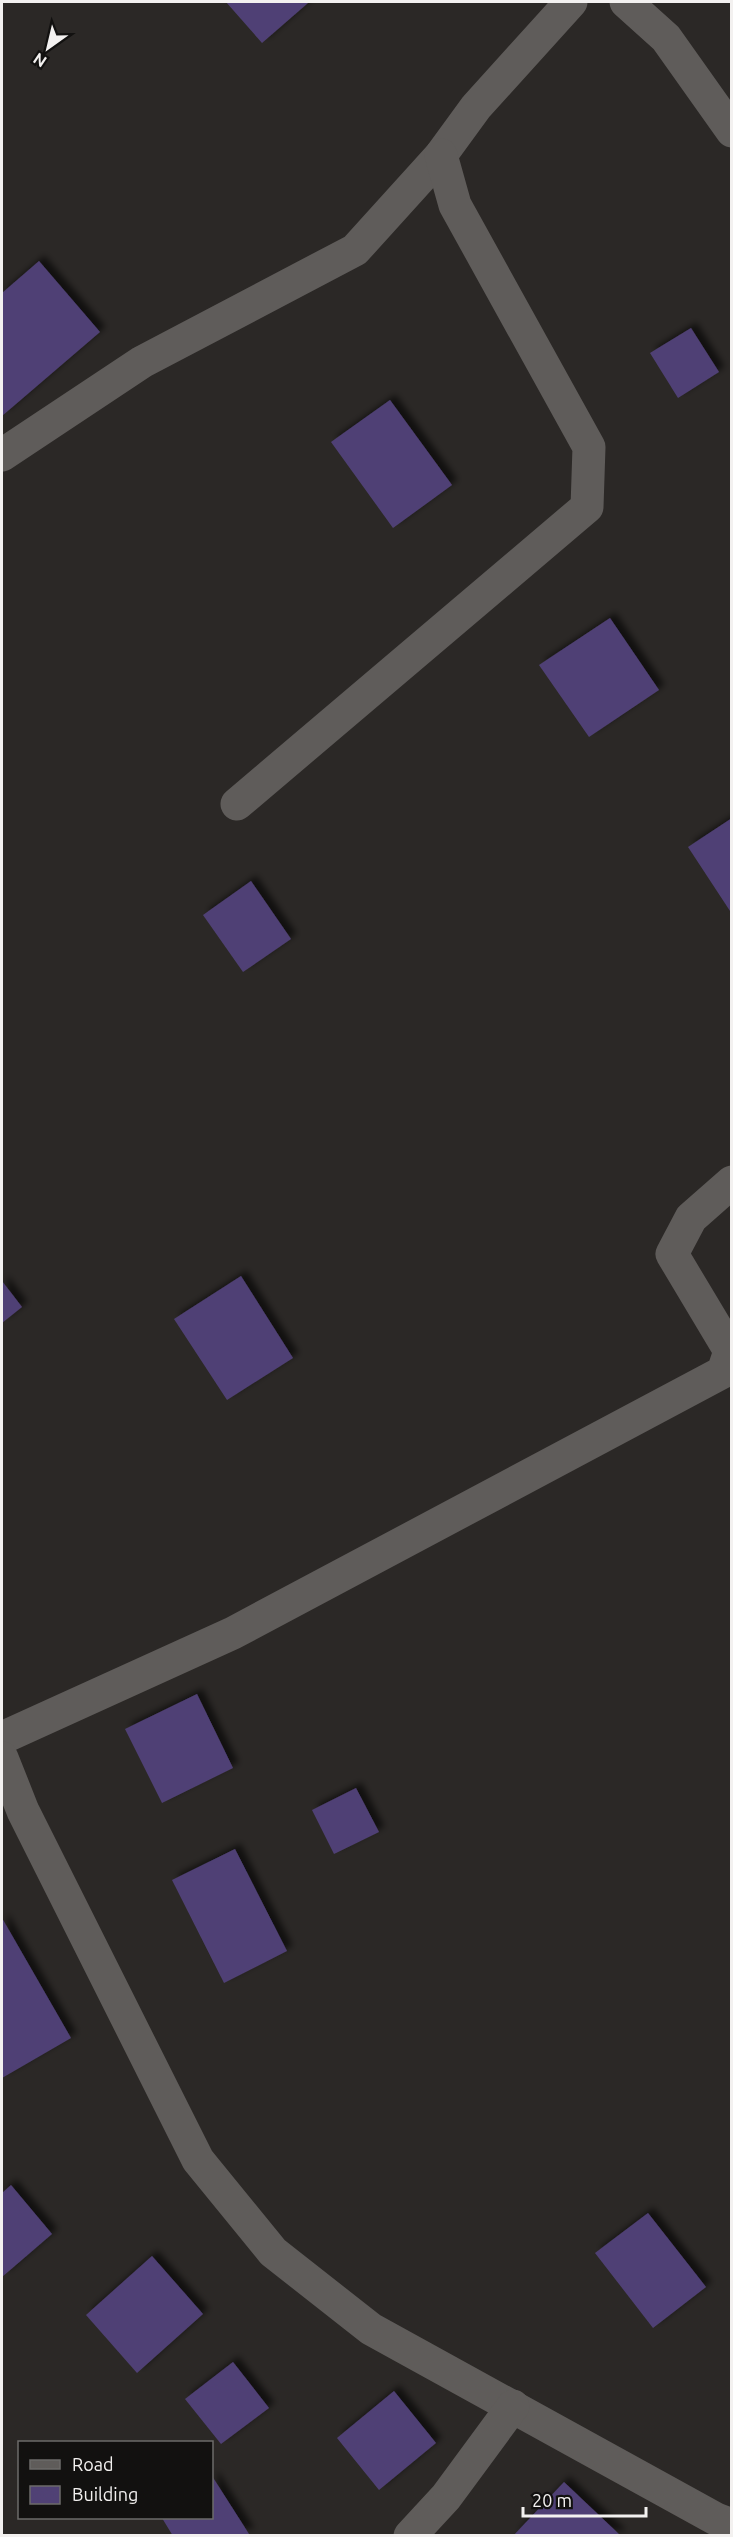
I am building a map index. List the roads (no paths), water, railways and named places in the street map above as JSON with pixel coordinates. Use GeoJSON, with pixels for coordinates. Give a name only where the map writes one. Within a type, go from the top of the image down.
{"type":"FeatureCollection","features":[{"type":"Feature","properties":{"kind":"street"},"geometry":{"type":"LineString","coordinates":[[2,455],[142,362],[355,250],[441,155],[476,107],[571,2]]}},
{"type":"Feature","properties":{"kind":"street"},"geometry":{"type":"LineString","coordinates":[[626,2],[666,38],[732,131]]}},
{"type":"Feature","properties":{"kind":"street"},"geometry":{"type":"LineString","coordinates":[[237,804],[587,507],[589,447],[455,205],[441,155]]}},
{"type":"Feature","properties":{"kind":"street"},"geometry":{"type":"LineString","coordinates":[[2,1738],[233,1634],[723,1372],[730,1351],[672,1254],[691,1218],[732,1182]]}},
{"type":"Feature","properties":{"kind":"street"},"geometry":{"type":"LineString","coordinates":[[2,1758],[12,1816],[198,2160],[273,2252],[371,2329],[716,2519],[732,2525]]}},
{"type":"Feature","properties":{"kind":"street"},"geometry":{"type":"LineString","coordinates":[[410,2535],[446,2497],[513,2406]]}}]}
